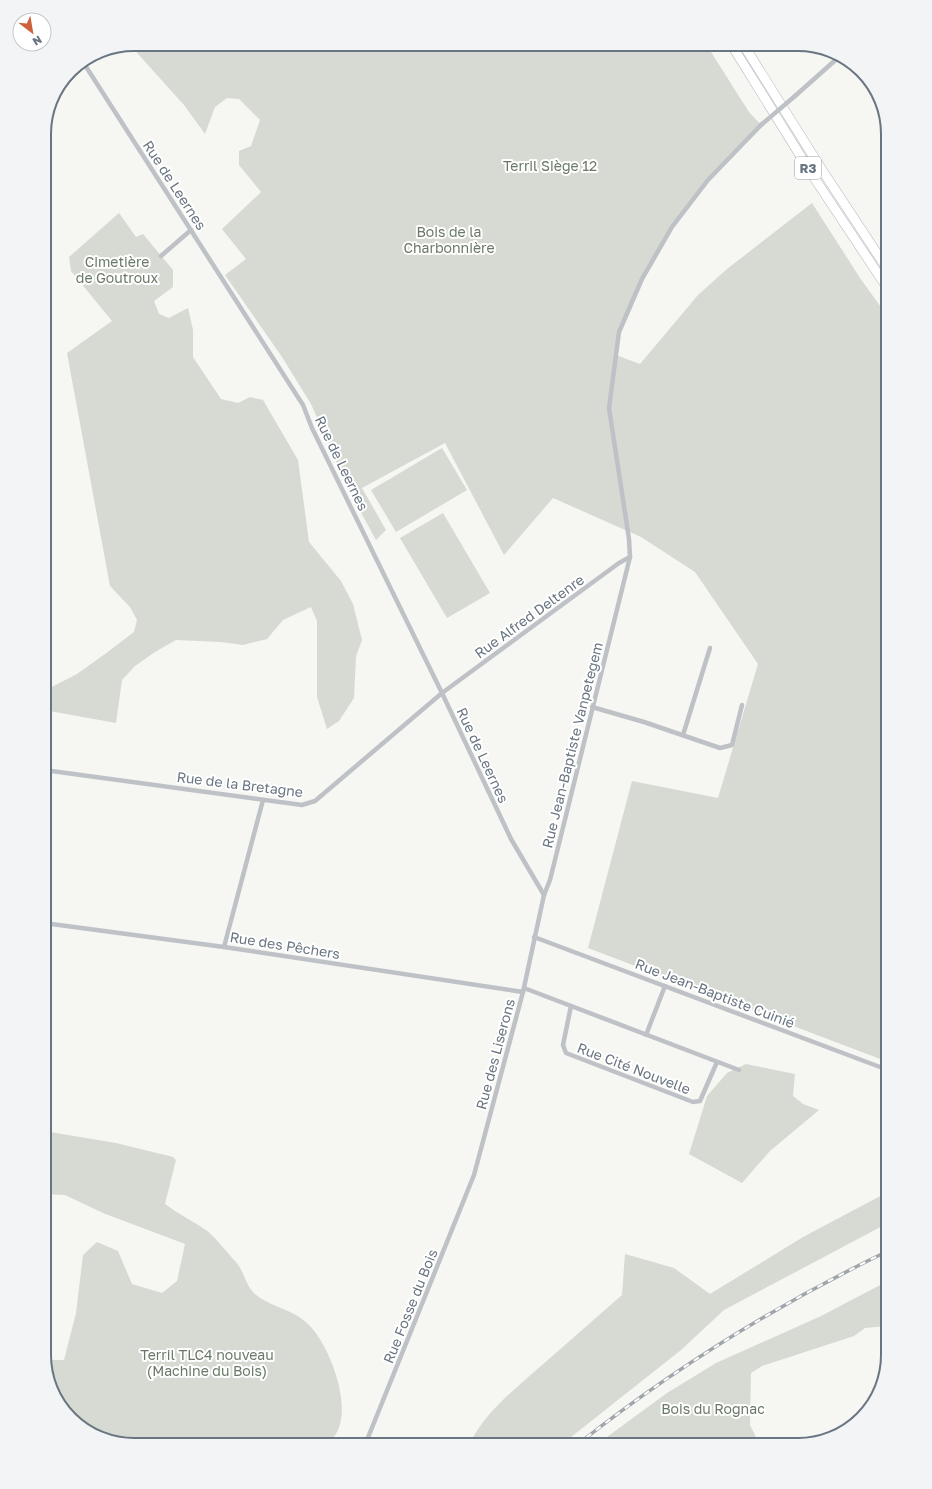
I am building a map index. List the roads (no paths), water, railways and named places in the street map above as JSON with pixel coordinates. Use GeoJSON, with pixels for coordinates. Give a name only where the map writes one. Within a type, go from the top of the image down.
{"type":"FeatureCollection","features":[{"type":"Feature","properties":{"kind":"highway","name":"R3"},"geometry":{"type":"LineString","coordinates":[[735,51],[813,176],[881,278]]}},
{"type":"Feature","properties":{"kind":"highway","name":"R3"},"geometry":{"type":"LineString","coordinates":[[747,51],[822,170],[881,259]]}},
{"type":"Feature","properties":{"kind":"street","name":"Rue Jean-Baptiste Vanpetegem"},"geometry":{"type":"LineString","coordinates":[[534,937],[544,896],[550,880],[630,558],[629,538],[609,408],[619,332],[642,279],[672,227],[708,180],[761,125],[835,60]]}},
{"type":"Feature","properties":{"kind":"street","name":"Rue de Leernes"},"geometry":{"type":"LineString","coordinates":[[86,67],[303,405],[312,428],[442,693],[511,839],[544,896]]}},
{"type":"Feature","properties":{"kind":"street"},"geometry":{"type":"LineString","coordinates":[[161,256],[191,230]]}},
{"type":"Feature","properties":{"kind":"street","name":"Rue Alfred Deltenre"},"geometry":{"type":"LineString","coordinates":[[442,693],[620,563],[630,558]]}},
{"type":"Feature","properties":{"kind":"street"},"geometry":{"type":"LineString","coordinates":[[683,735],[710,648]]}},
{"type":"Feature","properties":{"kind":"street","name":"Rue de la Bretagne"},"geometry":{"type":"LineString","coordinates":[[51,771],[302,805],[315,801],[442,693]]}},
{"type":"Feature","properties":{"kind":"street"},"geometry":{"type":"LineString","coordinates":[[592,707],[720,748],[732,745],[742,705]]}},
{"type":"Feature","properties":{"kind":"street"},"geometry":{"type":"LineString","coordinates":[[224,947],[263,800]]}},
{"type":"Feature","properties":{"kind":"street","name":"Rue des Pêchers"},"geometry":{"type":"LineString","coordinates":[[51,924],[523,990]]}},
{"type":"Feature","properties":{"kind":"street","name":"Rue Jean-Baptiste Cuinié"},"geometry":{"type":"LineString","coordinates":[[534,937],[881,1067]]}},
{"type":"Feature","properties":{"kind":"street","name":"Rue des Liserons"},"geometry":{"type":"LineString","coordinates":[[474,1175],[523,990],[534,937]]}},
{"type":"Feature","properties":{"kind":"street"},"geometry":{"type":"LineString","coordinates":[[646,1035],[665,986]]}},
{"type":"Feature","properties":{"kind":"street"},"geometry":{"type":"LineString","coordinates":[[523,990],[571,1006],[738,1070]]}},
{"type":"Feature","properties":{"kind":"street","name":"Rue Cité Nouvelle"},"geometry":{"type":"LineString","coordinates":[[571,1006],[563,1044],[566,1053],[693,1102],[700,1100],[717,1062]]}},
{"type":"Feature","properties":{"kind":"street","name":"Rue Fosse du Bois"},"geometry":{"type":"LineString","coordinates":[[369,1438],[474,1175]]}},
{"type":"Feature","properties":{"kind":"railway"},"geometry":{"type":"LineString","coordinates":[[586,1438],[651,1390],[727,1339],[806,1293],[881,1254]]}},
{"type":"Feature","properties":{"kind":"park label","name":"Terril Siège 12"},"geometry":{"type":"Point","coordinates":[550,165]}},
{"type":"Feature","properties":{"kind":"park label","name":"Bois de la Charbonnière"},"geometry":{"type":"Point","coordinates":[449,240]}},
{"type":"Feature","properties":{"kind":"park label","name":"Cimetière de Goutroux"},"geometry":{"type":"Point","coordinates":[117,270]}},
{"type":"Feature","properties":{"kind":"park label","name":"Terril TLC4 nouveau (Machine du Bois)"},"geometry":{"type":"Point","coordinates":[207,1362]}},
{"type":"Feature","properties":{"kind":"park label","name":"Bois du Rognac"},"geometry":{"type":"Point","coordinates":[713,1408]}}]}
